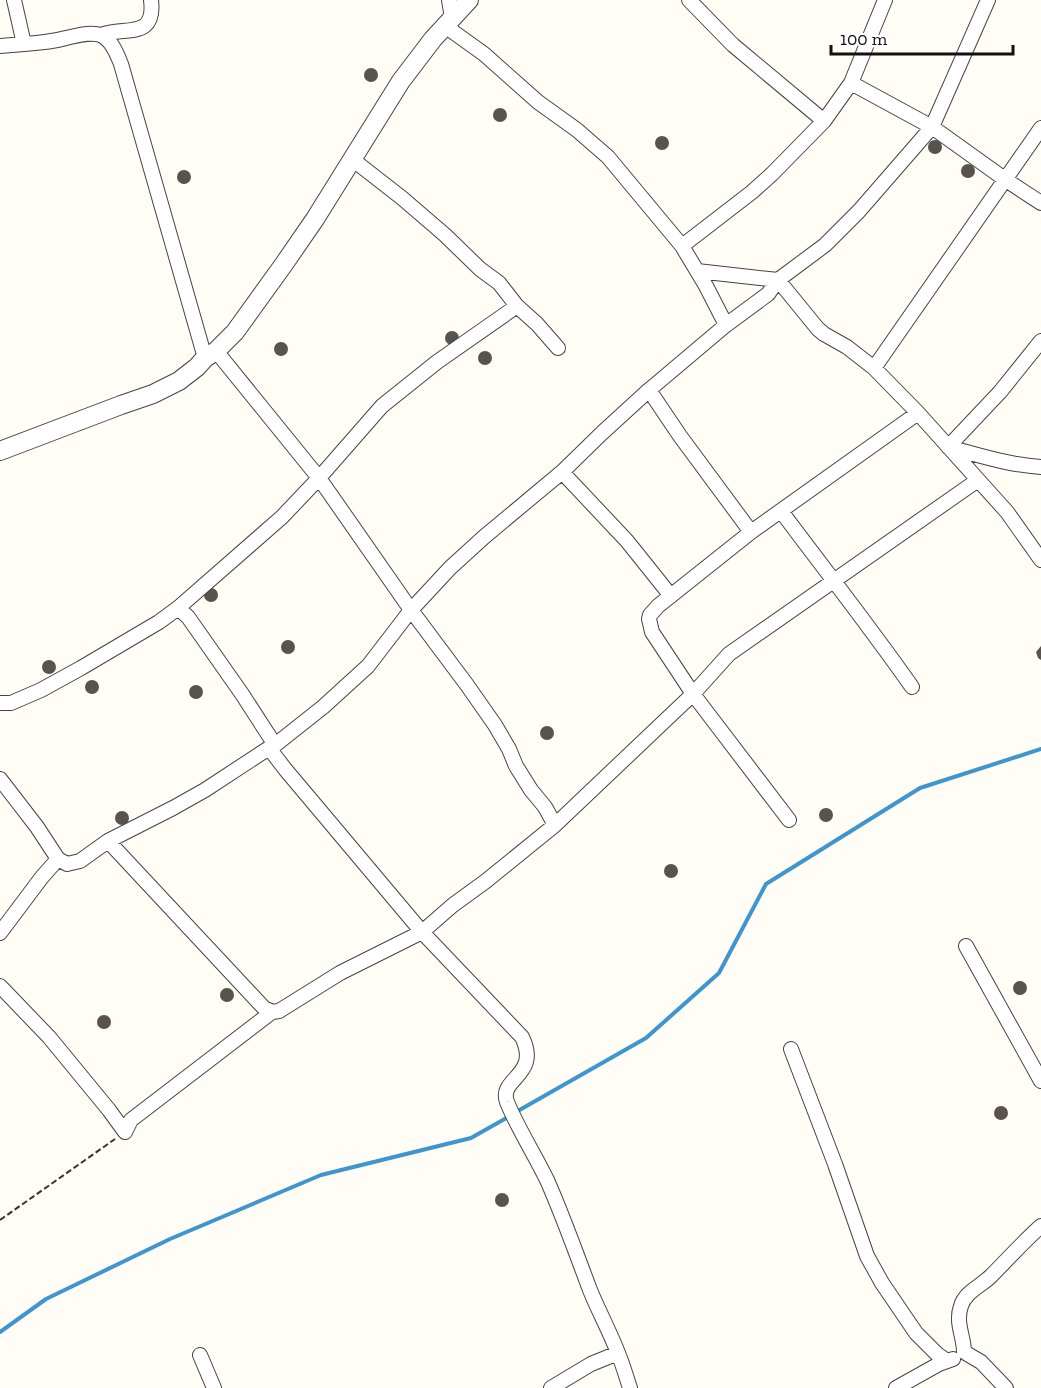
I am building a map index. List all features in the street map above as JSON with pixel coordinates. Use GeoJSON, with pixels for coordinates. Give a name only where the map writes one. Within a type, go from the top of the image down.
{"type":"FeatureCollection","features":[{"type":"Feature","properties":{"kind":"street"},"geometry":{"type":"LineString","coordinates":[[14,0],[24,44]]}},
{"type":"Feature","properties":{"kind":"street"},"geometry":{"type":"LineString","coordinates":[[0,46],[53,41],[87,33],[101,35],[108,32],[138,30],[148,22],[151,16],[151,0]]}},
{"type":"Feature","properties":{"kind":"street"},"geometry":{"type":"LineString","coordinates":[[0,451],[153,394],[179,381],[235,332],[315,219],[401,81],[449,14],[469,0]]}},
{"type":"Feature","properties":{"kind":"street"},"geometry":{"type":"LineString","coordinates":[[689,0],[733,45],[824,121]]}},
{"type":"Feature","properties":{"kind":"street"},"geometry":{"type":"LineString","coordinates":[[682,246],[752,192],[824,121],[851,83],[885,0]]}},
{"type":"Feature","properties":{"kind":"street"},"geometry":{"type":"LineString","coordinates":[[0,779],[58,859],[67,864],[80,861],[108,841],[205,790],[272,747],[323,707],[368,666],[411,610],[450,568],[562,472],[649,390],[726,325],[768,294],[778,280],[825,245],[859,211],[906,154],[932,127],[988,0]]}},
{"type":"Feature","properties":{"kind":"street"},"geometry":{"type":"LineString","coordinates":[[449,14],[484,54],[538,102],[608,157],[682,246],[726,325]]}},
{"type":"Feature","properties":{"kind":"street"},"geometry":{"type":"LineString","coordinates":[[101,35],[115,49],[121,64],[210,354],[319,478],[495,726],[516,766],[555,825]]}},
{"type":"Feature","properties":{"kind":"street"},"geometry":{"type":"LineString","coordinates":[[851,83],[932,127],[1041,202]]}},
{"type":"Feature","properties":{"kind":"street"},"geometry":{"type":"LineString","coordinates":[[874,368],[1041,128]]}},
{"type":"Feature","properties":{"kind":"street"},"geometry":{"type":"LineString","coordinates":[[352,159],[402,198],[480,269],[499,283],[517,306],[558,348]]}},
{"type":"Feature","properties":{"kind":"street"},"geometry":{"type":"LineString","coordinates":[[697,271],[778,280],[808,318],[824,334],[847,347],[874,368],[918,413],[1007,512],[1041,560]]}},
{"type":"Feature","properties":{"kind":"street"},"geometry":{"type":"LineString","coordinates":[[0,703],[11,703],[51,684],[159,622],[178,608],[258,539],[319,478],[382,406],[437,362],[517,306]]}},
{"type":"Feature","properties":{"kind":"street"},"geometry":{"type":"LineString","coordinates":[[948,447],[1000,392],[1041,341]]}},
{"type":"Feature","properties":{"kind":"street"},"geometry":{"type":"LineString","coordinates":[[649,390],[751,532]]}},
{"type":"Feature","properties":{"kind":"street"},"geometry":{"type":"LineString","coordinates":[[789,820],[693,694],[650,626],[650,615],[670,596],[751,532],[918,413]]}},
{"type":"Feature","properties":{"kind":"street"},"geometry":{"type":"LineString","coordinates":[[948,447],[1005,462],[1041,467]]}},
{"type":"Feature","properties":{"kind":"street"},"geometry":{"type":"LineString","coordinates":[[562,472],[627,541],[670,596]]}},
{"type":"Feature","properties":{"kind":"street"},"geometry":{"type":"LineString","coordinates":[[0,986],[49,1037],[109,1110],[124,1132],[131,1120],[272,1012],[286,1008],[340,973],[422,932],[555,825],[693,694],[729,654],[978,480]]}},
{"type":"Feature","properties":{"kind":"street"},"geometry":{"type":"LineString","coordinates":[[781,511],[867,623],[912,687]]}},
{"type":"Feature","properties":{"kind":"street"},"geometry":{"type":"LineString","coordinates":[[178,608],[188,618],[242,694],[285,770],[422,932],[522,1037],[526,1046],[527,1060],[518,1076],[507,1087],[506,1099],[520,1131],[546,1177],[630,1388]]}},
{"type":"Feature","properties":{"kind":"street"},"geometry":{"type":"LineString","coordinates":[[108,841],[264,1008],[272,1012]]}},
{"type":"Feature","properties":{"kind":"street"},"geometry":{"type":"LineString","coordinates":[[0,933],[58,859]]}},
{"type":"Feature","properties":{"kind":"street"},"geometry":{"type":"LineString","coordinates":[[966,946],[1041,1081]]}},
{"type":"Feature","properties":{"kind":"street"},"geometry":{"type":"LineString","coordinates":[[791,1049],[867,1256],[882,1283],[916,1333],[947,1361]]}},
{"type":"Feature","properties":{"kind":"street"},"geometry":{"type":"LineString","coordinates":[[896,1388],[964,1352],[958,1326],[961,1304],[1041,1226]]}},
{"type":"Feature","properties":{"kind":"street"},"geometry":{"type":"LineString","coordinates":[[964,1352],[981,1362],[1006,1388]]}},
{"type":"Feature","properties":{"kind":"street"},"geometry":{"type":"LineString","coordinates":[[551,1388],[591,1364],[618,1353]]}},
{"type":"Feature","properties":{"kind":"street"},"geometry":{"type":"LineString","coordinates":[[200,1355],[214,1388]]}},
{"type":"Feature","properties":{"kind":"path"},"geometry":{"type":"LineString","coordinates":[[0,1220],[124,1132]]}},
{"type":"Feature","properties":{"kind":"building"},"geometry":{"type":"Polygon","coordinates":[[[371,68],[376,70],[378,75],[376,80],[371,82],[366,80],[364,75],[366,70],[371,68]]]}},
{"type":"Feature","properties":{"kind":"building"},"geometry":{"type":"Polygon","coordinates":[[[500,108],[505,110],[507,115],[505,120],[500,122],[495,120],[493,115],[495,110],[500,108]]]}},
{"type":"Feature","properties":{"kind":"building"},"geometry":{"type":"Polygon","coordinates":[[[662,136],[667,138],[669,143],[667,148],[662,150],[657,148],[655,143],[657,138],[662,136]]]}},
{"type":"Feature","properties":{"kind":"building"},"geometry":{"type":"Polygon","coordinates":[[[935,140],[940,142],[942,147],[940,152],[935,154],[930,152],[928,147],[930,142],[935,140]]]}},
{"type":"Feature","properties":{"kind":"building"},"geometry":{"type":"Polygon","coordinates":[[[968,164],[973,166],[975,171],[973,176],[968,178],[963,176],[961,171],[963,166],[968,164]]]}},
{"type":"Feature","properties":{"kind":"building"},"geometry":{"type":"Polygon","coordinates":[[[184,170],[189,172],[191,177],[189,182],[184,184],[179,182],[177,177],[179,172],[184,170]]]}},
{"type":"Feature","properties":{"kind":"building"},"geometry":{"type":"Polygon","coordinates":[[[452,331],[457,333],[459,338],[457,343],[452,345],[447,343],[445,338],[447,333],[452,331]]]}},
{"type":"Feature","properties":{"kind":"building"},"geometry":{"type":"Polygon","coordinates":[[[281,342],[286,344],[288,349],[286,354],[281,356],[276,354],[274,349],[276,344],[281,342]]]}},
{"type":"Feature","properties":{"kind":"building"},"geometry":{"type":"Polygon","coordinates":[[[485,351],[490,353],[492,358],[490,363],[485,365],[480,363],[478,358],[480,353],[485,351]]]}},
{"type":"Feature","properties":{"kind":"building"},"geometry":{"type":"Polygon","coordinates":[[[211,588],[216,590],[218,595],[216,600],[211,602],[206,600],[204,595],[206,590],[211,588]]]}},
{"type":"Feature","properties":{"kind":"building"},"geometry":{"type":"Polygon","coordinates":[[[288,640],[293,642],[295,647],[293,652],[288,654],[283,652],[281,647],[283,642],[288,640]]]}},
{"type":"Feature","properties":{"kind":"building"},"geometry":{"type":"Polygon","coordinates":[[[1041,646],[1041,660],[1036,652],[1041,646]]]}},
{"type":"Feature","properties":{"kind":"building"},"geometry":{"type":"Polygon","coordinates":[[[49,660],[54,662],[56,667],[54,672],[49,674],[44,672],[42,667],[44,662],[49,660]]]}},
{"type":"Feature","properties":{"kind":"building"},"geometry":{"type":"Polygon","coordinates":[[[92,680],[97,682],[99,687],[97,692],[92,694],[87,692],[85,687],[87,682],[92,680]]]}},
{"type":"Feature","properties":{"kind":"building"},"geometry":{"type":"Polygon","coordinates":[[[196,685],[201,687],[203,692],[201,697],[196,699],[191,697],[189,692],[191,687],[196,685]]]}},
{"type":"Feature","properties":{"kind":"building"},"geometry":{"type":"Polygon","coordinates":[[[547,726],[552,728],[554,733],[552,738],[547,740],[542,738],[540,733],[542,728],[547,726]]]}},
{"type":"Feature","properties":{"kind":"building"},"geometry":{"type":"Polygon","coordinates":[[[826,808],[831,810],[833,815],[831,820],[826,822],[821,820],[819,815],[821,810],[826,808]]]}},
{"type":"Feature","properties":{"kind":"building"},"geometry":{"type":"Polygon","coordinates":[[[122,811],[127,813],[129,818],[127,823],[122,825],[117,823],[115,818],[117,813],[122,811]]]}},
{"type":"Feature","properties":{"kind":"building"},"geometry":{"type":"Polygon","coordinates":[[[671,864],[676,866],[678,871],[676,876],[671,878],[666,876],[664,871],[666,866],[671,864]]]}},
{"type":"Feature","properties":{"kind":"building"},"geometry":{"type":"Polygon","coordinates":[[[1020,981],[1025,983],[1027,988],[1025,993],[1020,995],[1015,993],[1013,988],[1015,983],[1020,981]]]}},
{"type":"Feature","properties":{"kind":"building"},"geometry":{"type":"Polygon","coordinates":[[[227,988],[232,990],[234,995],[232,1000],[227,1002],[222,1000],[220,995],[222,990],[227,988]]]}},
{"type":"Feature","properties":{"kind":"building"},"geometry":{"type":"Polygon","coordinates":[[[104,1015],[109,1017],[111,1022],[109,1027],[104,1029],[99,1027],[97,1022],[99,1017],[104,1015]]]}},
{"type":"Feature","properties":{"kind":"building"},"geometry":{"type":"Polygon","coordinates":[[[1001,1106],[1006,1108],[1008,1113],[1006,1118],[1001,1120],[996,1118],[994,1113],[996,1108],[1001,1106]]]}},
{"type":"Feature","properties":{"kind":"building"},"geometry":{"type":"Polygon","coordinates":[[[502,1193],[507,1195],[509,1200],[507,1205],[502,1207],[497,1205],[495,1200],[497,1195],[502,1193]]]}},
{"type":"Feature","properties":{"kind":"waterway"},"geometry":{"type":"LineString","coordinates":[[516,1112],[646,1038],[719,973],[766,884],[920,788],[1041,749]]}},
{"type":"Feature","properties":{"kind":"waterway"},"geometry":{"type":"LineString","coordinates":[[0,1332],[46,1299],[170,1239],[321,1175],[471,1138],[510,1116]]}}]}
